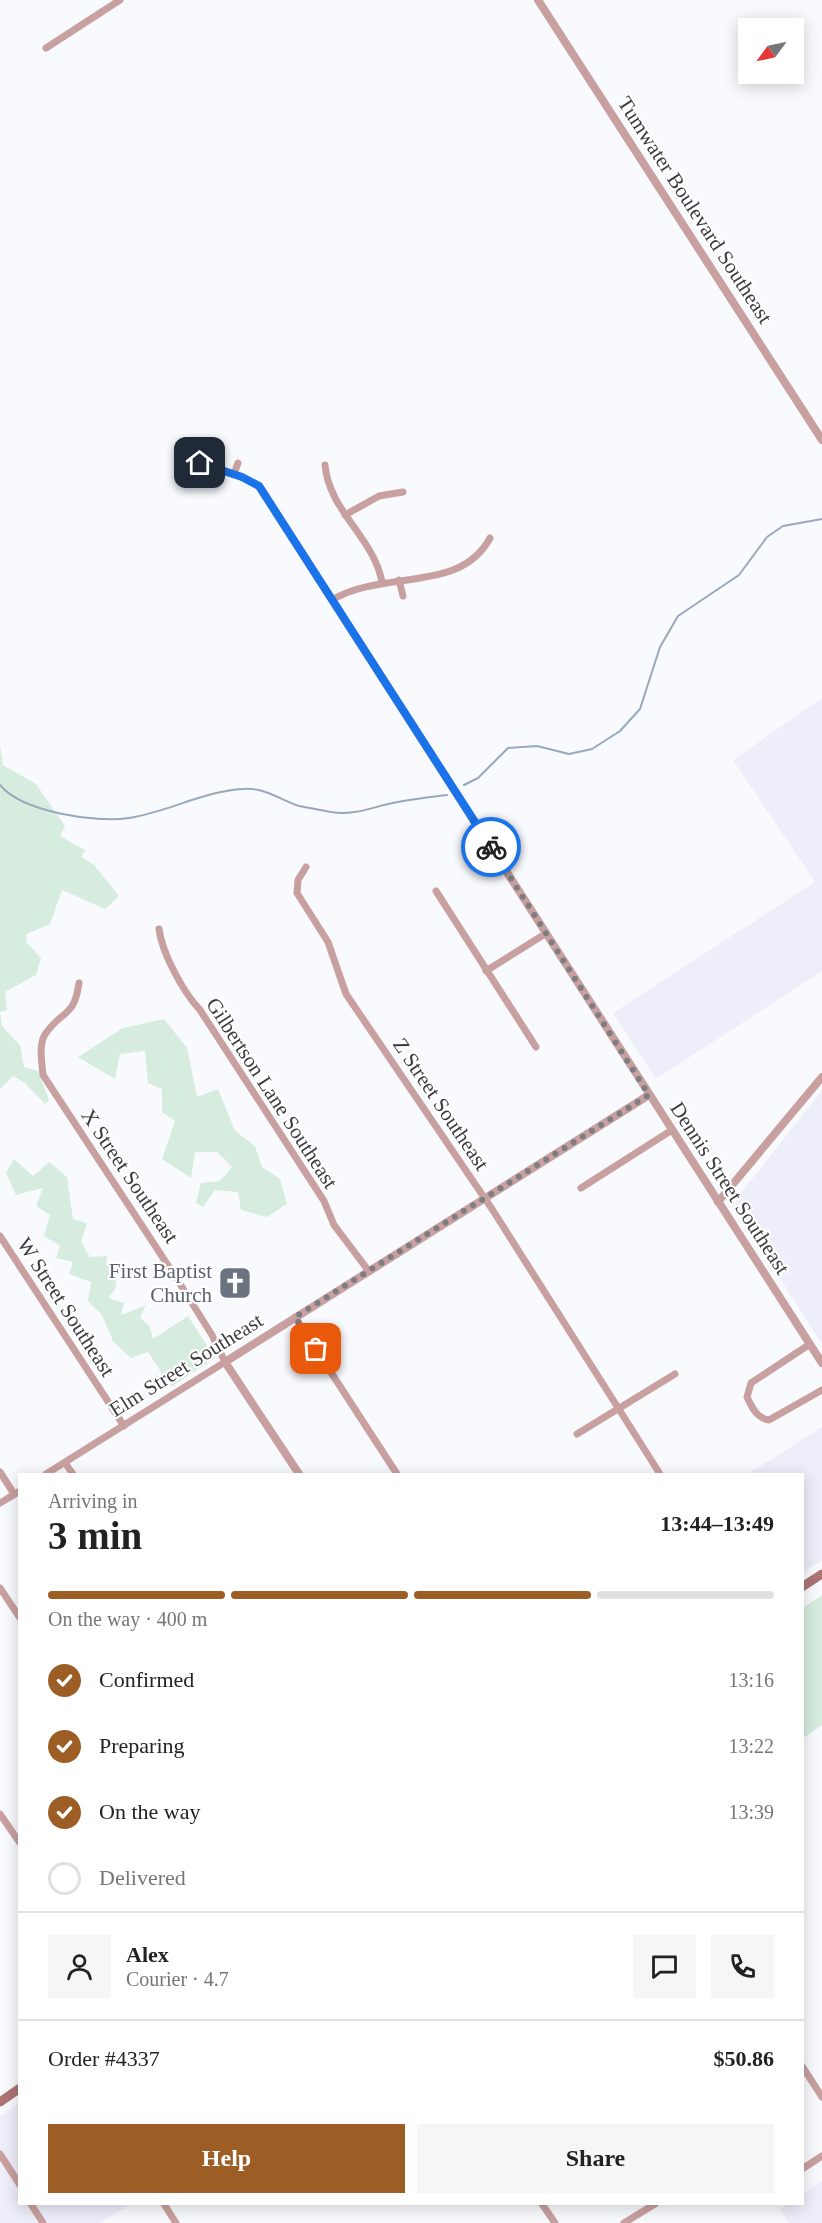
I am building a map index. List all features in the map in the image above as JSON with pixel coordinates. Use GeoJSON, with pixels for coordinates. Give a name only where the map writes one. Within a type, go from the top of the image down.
{"type":"FeatureCollection","features":[{"type":"Feature","properties":{"kind":"main road"},"geometry":{"type":"LineString","coordinates":[[804,1586],[822,1574]]}},
{"type":"Feature","properties":{"kind":"main road"},"geometry":{"type":"LineString","coordinates":[[0,2102],[18,2089]]}},
{"type":"Feature","properties":{"kind":"street"},"geometry":{"type":"LineString","coordinates":[[46,48],[120,0]]}},
{"type":"Feature","properties":{"kind":"street","name":"Tumwater Boulevard Southeast"},"geometry":{"type":"LineString","coordinates":[[538,0],[822,440]]}},
{"type":"Feature","properties":{"kind":"street"},"geometry":{"type":"LineString","coordinates":[[234,474],[238,462]]}},
{"type":"Feature","properties":{"kind":"street"},"geometry":{"type":"LineString","coordinates":[[200,463],[234,474],[259,486]]}},
{"type":"Feature","properties":{"kind":"street"},"geometry":{"type":"LineString","coordinates":[[325,465],[331,492],[376,562],[382,582]]}},
{"type":"Feature","properties":{"kind":"street","name":"Dennis Street Southeast"},"geometry":{"type":"LineString","coordinates":[[259,486],[822,1363]]}},
{"type":"Feature","properties":{"kind":"street"},"geometry":{"type":"LineString","coordinates":[[345,515],[379,496],[403,492]]}},
{"type":"Feature","properties":{"kind":"street"},"geometry":{"type":"LineString","coordinates":[[332,600],[356,588],[458,569],[478,555],[490,538]]}},
{"type":"Feature","properties":{"kind":"street"},"geometry":{"type":"LineString","coordinates":[[399,580],[403,596]]}},
{"type":"Feature","properties":{"kind":"street","name":"Z Street Southeast"},"geometry":{"type":"LineString","coordinates":[[306,867],[298,880],[297,893],[328,942],[346,994],[484,1198],[659,1473]]}},
{"type":"Feature","properties":{"kind":"street"},"geometry":{"type":"LineString","coordinates":[[435,891],[536,1047]]}},
{"type":"Feature","properties":{"kind":"street","name":"Gilbertson Lane Southeast"},"geometry":{"type":"LineString","coordinates":[[159,929],[161,948],[187,994],[200,1010],[324,1201],[334,1226],[368,1270]]}},
{"type":"Feature","properties":{"kind":"street"},"geometry":{"type":"LineString","coordinates":[[486,971],[545,934]]}},
{"type":"Feature","properties":{"kind":"street","name":"X Street Southeast"},"geometry":{"type":"LineString","coordinates":[[79,983],[75,1005],[45,1033],[41,1045],[43,1075],[175,1276],[212,1335],[225,1362],[298,1473]]}},
{"type":"Feature","properties":{"kind":"street"},"geometry":{"type":"LineString","coordinates":[[718,1202],[822,1077]]}},
{"type":"Feature","properties":{"kind":"street","name":"Elm Street Southeast"},"geometry":{"type":"LineString","coordinates":[[48,1473],[649,1095]]}},
{"type":"Feature","properties":{"kind":"street"},"geometry":{"type":"LineString","coordinates":[[580,1188],[672,1130]]}},
{"type":"Feature","properties":{"kind":"street","name":"W Street Southeast"},"geometry":{"type":"LineString","coordinates":[[0,1236],[124,1426]]}},
{"type":"Feature","properties":{"kind":"street"},"geometry":{"type":"LineString","coordinates":[[295,1317],[397,1473]]}},
{"type":"Feature","properties":{"kind":"street"},"geometry":{"type":"LineString","coordinates":[[810,1344],[751,1383],[747,1397],[763,1419],[770,1420],[822,1390]]}},
{"type":"Feature","properties":{"kind":"street"},"geometry":{"type":"LineString","coordinates":[[577,1434],[675,1374]]}},
{"type":"Feature","properties":{"kind":"street"},"geometry":{"type":"LineString","coordinates":[[65,1463],[72,1473]]}},
{"type":"Feature","properties":{"kind":"street"},"geometry":{"type":"LineString","coordinates":[[0,1472],[17,1492],[0,1503]]}},
{"type":"Feature","properties":{"kind":"street"},"geometry":{"type":"LineString","coordinates":[[0,1588],[18,1615]]}},
{"type":"Feature","properties":{"kind":"street"},"geometry":{"type":"LineString","coordinates":[[0,1814],[18,1840]]}},
{"type":"Feature","properties":{"kind":"street"},"geometry":{"type":"LineString","coordinates":[[804,2069],[822,2097]]}},
{"type":"Feature","properties":{"kind":"street"},"geometry":{"type":"LineString","coordinates":[[0,2154],[18,2182]]}},
{"type":"Feature","properties":{"kind":"street"},"geometry":{"type":"LineString","coordinates":[[804,2168],[822,2156]]}},
{"type":"Feature","properties":{"kind":"street"},"geometry":{"type":"LineString","coordinates":[[32,2205],[44,2223]]}},
{"type":"Feature","properties":{"kind":"street"},"geometry":{"type":"LineString","coordinates":[[165,2205],[176,2223]]}},
{"type":"Feature","properties":{"kind":"street"},"geometry":{"type":"LineString","coordinates":[[543,2205],[555,2223]]}},
{"type":"Feature","properties":{"kind":"street"},"geometry":{"type":"LineString","coordinates":[[624,2223],[653,2205]]}},
{"type":"Feature","properties":{"kind":"shaded area"},"geometry":{"type":"Polygon","coordinates":[[[822,698],[822,971],[656,1079],[613,1013],[815,882],[733,760],[822,698]]]}},
{"type":"Feature","properties":{"kind":"shaded area"},"geometry":{"type":"Polygon","coordinates":[[[822,1090],[822,1344],[735,1208],[737,1198],[822,1090]]]}},
{"type":"Feature","properties":{"kind":"shaded area"},"geometry":{"type":"Polygon","coordinates":[[[822,1427],[822,1560],[804,1572],[804,1473],[750,1473],[822,1427]]]}},
{"type":"Feature","properties":{"kind":"shaded area"},"geometry":{"type":"Polygon","coordinates":[[[18,2105],[18,2205],[129,2205],[100,2223],[0,2223],[0,2116],[18,2105]]]}},
{"type":"Feature","properties":{"kind":"shaded area"},"geometry":{"type":"Polygon","coordinates":[[[822,2181],[822,2223],[789,2223],[779,2209],[785,2205],[804,2205],[804,2193],[822,2181]]]}},
{"type":"Feature","properties":{"kind":"green space"},"geometry":{"type":"Polygon","coordinates":[[[0,746],[3,765],[36,784],[65,826],[60,836],[85,850],[81,857],[94,865],[119,896],[105,909],[62,890],[50,924],[27,934],[26,942],[41,958],[36,975],[5,992],[7,1010],[0,1012],[0,746]]]}},
{"type":"Feature","properties":{"kind":"green space"},"geometry":{"type":"Polygon","coordinates":[[[0,1012],[2,1026],[20,1045],[24,1067],[38,1071],[49,1100],[45,1104],[25,1083],[13,1076],[0,1089],[0,1012]]]}},
{"type":"Feature","properties":{"kind":"green space"},"geometry":{"type":"Polygon","coordinates":[[[164,1019],[187,1048],[197,1097],[218,1089],[235,1131],[255,1146],[262,1167],[280,1179],[287,1204],[267,1217],[241,1210],[238,1192],[215,1190],[203,1207],[196,1203],[201,1183],[220,1181],[232,1167],[217,1152],[195,1152],[191,1178],[162,1159],[175,1121],[162,1112],[162,1089],[148,1083],[145,1051],[120,1054],[115,1079],[78,1057],[123,1028],[164,1019]]]}},
{"type":"Feature","properties":{"kind":"green space"},"geometry":{"type":"Polygon","coordinates":[[[14,1159],[33,1176],[49,1162],[67,1177],[73,1219],[87,1223],[81,1242],[90,1257],[107,1256],[106,1265],[116,1265],[116,1288],[108,1298],[124,1303],[121,1315],[146,1305],[140,1318],[149,1325],[153,1339],[188,1316],[215,1358],[171,1387],[148,1352],[131,1358],[113,1341],[102,1315],[88,1301],[91,1282],[69,1274],[73,1262],[56,1258],[60,1246],[44,1236],[50,1215],[36,1206],[43,1188],[16,1195],[6,1173],[14,1159]]]}},
{"type":"Feature","properties":{"kind":"green space"},"geometry":{"type":"Polygon","coordinates":[[[822,1595],[822,1725],[804,1737],[804,1607],[822,1595]]]}},
{"type":"Feature","properties":{"kind":"waterway"},"geometry":{"type":"LineString","coordinates":[[464,785],[478,778],[508,748],[537,746],[569,754],[592,749],[620,731],[640,709],[660,647],[678,616],[739,575],[767,537],[783,526],[822,519]]}},
{"type":"Feature","properties":{"kind":"waterway"},"geometry":{"type":"LineString","coordinates":[[0,785],[10,794],[42,809],[98,819],[129,818],[214,794],[243,789],[265,792],[299,806],[340,813],[357,812],[398,802],[447,795]]}},
{"type":"Feature","properties":{"kind":"way so far"},"geometry":{"type":"LineString","coordinates":[[316,1349],[295,1317],[649,1095],[491,847]]}},
{"type":"Feature","properties":{"kind":"place","name":"First Baptist Church"},"geometry":{"type":"Point","coordinates":[235,1283]}},
{"type":"Feature","properties":{"kind":"route"},"geometry":{"type":"LineString","coordinates":[[200,463],[242,477],[259,486],[491,847]]}}]}
